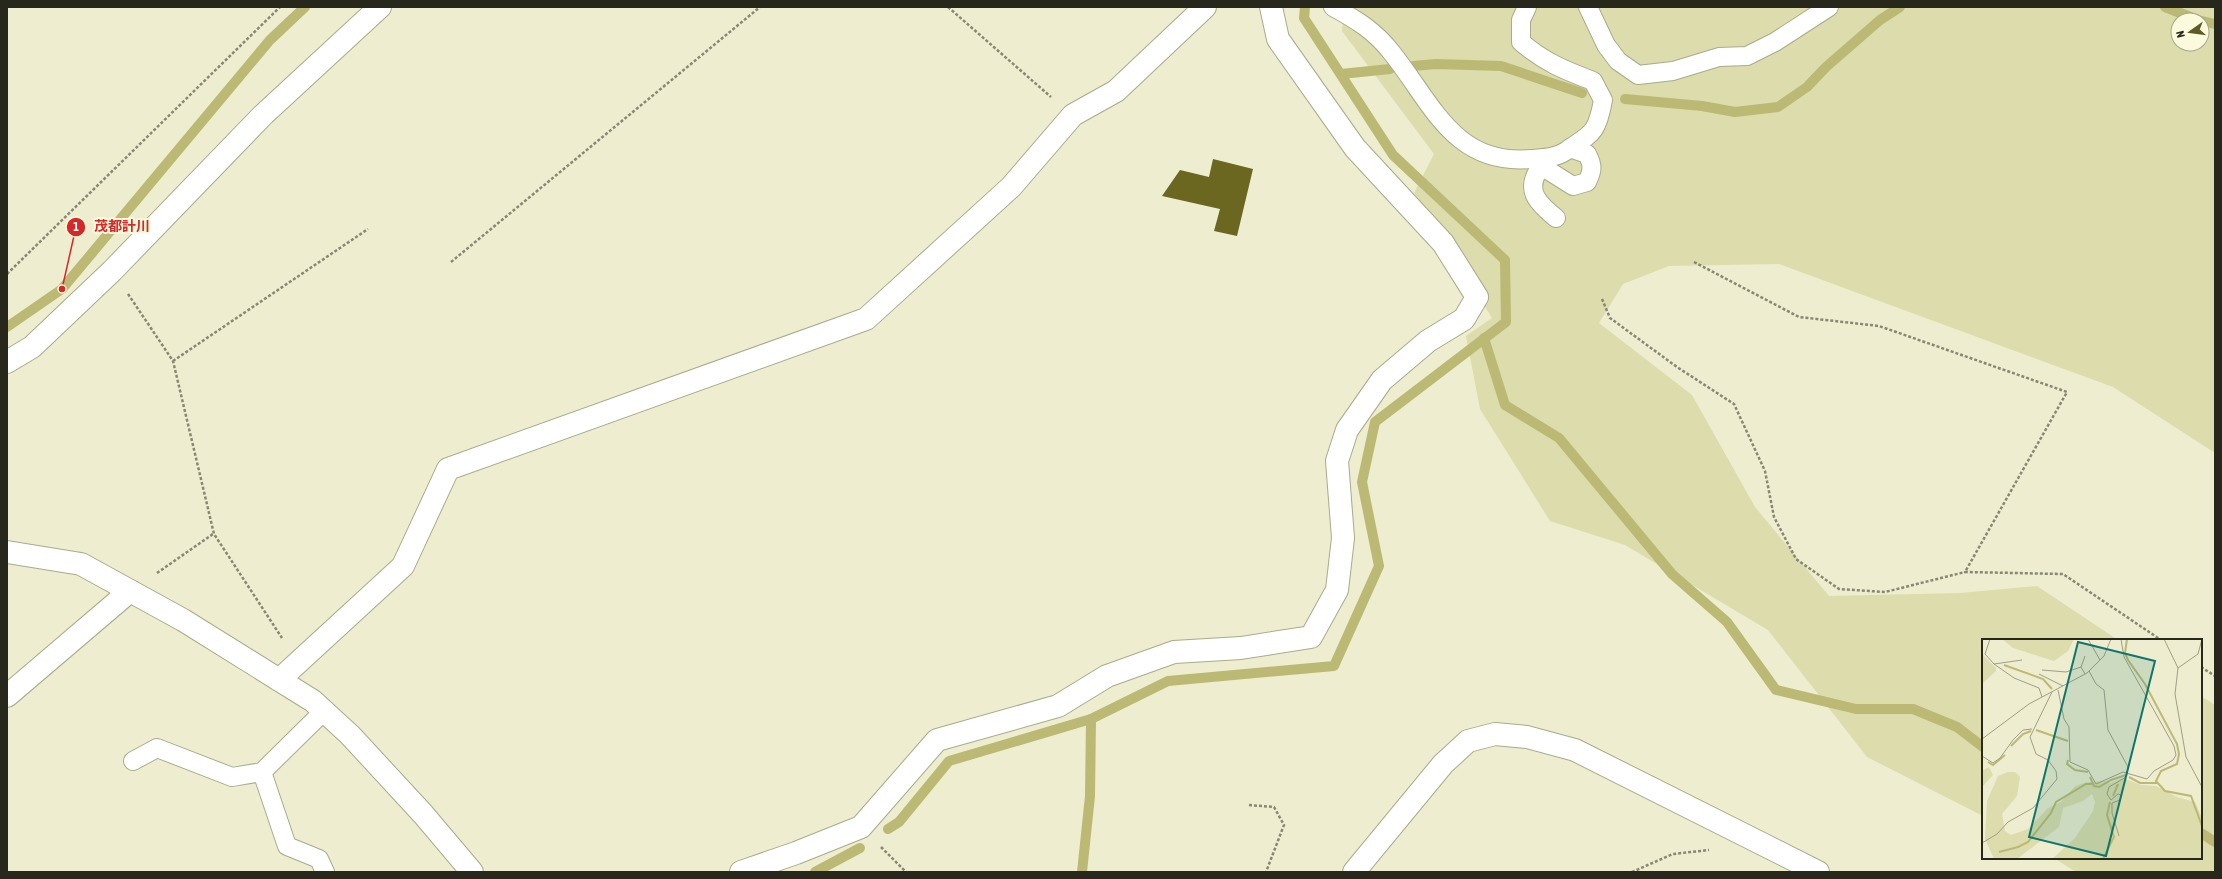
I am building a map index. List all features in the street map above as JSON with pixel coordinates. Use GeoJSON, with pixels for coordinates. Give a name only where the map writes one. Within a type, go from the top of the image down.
{"type":"FeatureCollection","features":[{"type":"Feature","properties":{"kind":"street"},"geometry":{"type":"LineString","coordinates":[[7,362],[32,347],[112,271],[263,115],[380,7]]}},
{"type":"Feature","properties":{"kind":"street"},"geometry":{"type":"LineString","coordinates":[[279,680],[403,566],[448,469],[866,319],[1011,187],[1073,115],[1116,91],[1205,7]]}},
{"type":"Feature","properties":{"kind":"street"},"geometry":{"type":"LineString","coordinates":[[741,872],[796,853],[860,827],[938,740],[1058,706],[1107,676],[1174,652],[1241,648],[1311,637],[1337,590],[1343,538],[1337,461],[1347,430],[1382,380],[1428,341],[1464,319],[1477,297],[1443,243],[1346,136],[1278,39],[1271,7]]}},
{"type":"Feature","properties":{"kind":"street"},"geometry":{"type":"LineString","coordinates":[[7,552],[81,564],[183,620],[313,701],[350,735],[423,814],[472,872]]}},
{"type":"Feature","properties":{"kind":"street"},"geometry":{"type":"LineString","coordinates":[[7,696],[130,591]]}},
{"type":"Feature","properties":{"kind":"street"},"geometry":{"type":"LineString","coordinates":[[1354,872],[1443,764],[1468,741],[1495,734],[1527,736],[1574,750],[1818,872]]}},
{"type":"Feature","properties":{"kind":"lane"},"geometry":{"type":"LineString","coordinates":[[1333,7],[1362,22],[1392,52],[1451,132],[1473,150],[1518,160],[1559,156],[1592,133],[1603,100],[1593,81],[1555,67],[1536,55],[1521,42],[1521,20],[1528,7]]}},
{"type":"Feature","properties":{"kind":"lane"},"geometry":{"type":"LineString","coordinates":[[1588,7],[1606,46],[1618,61],[1638,75],[1673,71],[1719,58],[1747,56],[1775,42],[1829,7]]}},
{"type":"Feature","properties":{"kind":"lane"},"geometry":{"type":"LineString","coordinates":[[1556,218],[1542,206],[1533,190],[1533,179],[1538,171],[1546,169],[1573,186],[1587,182],[1592,172],[1592,164],[1587,154],[1570,148]]}},
{"type":"Feature","properties":{"kind":"lane"},"geometry":{"type":"LineString","coordinates":[[133,761],[157,748],[232,777],[262,772],[324,711]]}},
{"type":"Feature","properties":{"kind":"lane"},"geometry":{"type":"LineString","coordinates":[[262,772],[287,846],[319,859],[325,872]]}},
{"type":"Feature","properties":{"kind":"path"},"geometry":{"type":"LineString","coordinates":[[7,274],[280,7]]}},
{"type":"Feature","properties":{"kind":"path"},"geometry":{"type":"LineString","coordinates":[[451,262],[760,7]]}},
{"type":"Feature","properties":{"kind":"path"},"geometry":{"type":"LineString","coordinates":[[948,7],[1073,115]]}},
{"type":"Feature","properties":{"kind":"path"},"geometry":{"type":"LineString","coordinates":[[173,361],[368,229]]}},
{"type":"Feature","properties":{"kind":"path"},"geometry":{"type":"LineString","coordinates":[[1694,262],[1799,318],[1879,326],[2067,392],[1965,572]]}},
{"type":"Feature","properties":{"kind":"path"},"geometry":{"type":"LineString","coordinates":[[112,271],[173,361],[214,534],[298,662]]}},
{"type":"Feature","properties":{"kind":"path"},"geometry":{"type":"LineString","coordinates":[[1602,299],[1610,318],[1677,367],[1734,404],[1765,471],[1774,517],[1796,559],[1839,589],[1885,592],[1965,572],[2063,574],[2160,639]]}},
{"type":"Feature","properties":{"kind":"path"},"geometry":{"type":"LineString","coordinates":[[130,591],[214,534]]}},
{"type":"Feature","properties":{"kind":"path"},"geometry":{"type":"LineString","coordinates":[[2202,668],[2215,676]]}},
{"type":"Feature","properties":{"kind":"path"},"geometry":{"type":"LineString","coordinates":[[1249,805],[1274,807],[1284,825],[1266,872]]}},
{"type":"Feature","properties":{"kind":"path"},"geometry":{"type":"LineString","coordinates":[[860,827],[906,872]]}},
{"type":"Feature","properties":{"kind":"path"},"geometry":{"type":"LineString","coordinates":[[1632,872],[1673,854],[1710,849]]}},
{"type":"Feature","properties":{"kind":"green space"},"geometry":{"type":"Polygon","coordinates":[[[1344,7],[2215,7],[2215,453],[2113,387],[1779,264],[1669,266],[1623,284],[1599,323],[1692,395],[1755,507],[1829,596],[1960,593],[2037,586],[2116,639],[1982,639],[1982,815],[1867,757],[1768,630],[1625,545],[1550,521],[1480,409],[1466,336],[1492,318],[1414,193],[1434,154],[1342,31],[1344,7]]]}},
{"type":"Feature","properties":{"kind":"green space"},"geometry":{"type":"Polygon","coordinates":[[[2202,697],[2215,705],[2215,872],[2076,872],[2056,859],[2202,859],[2202,697]]]}},
{"type":"Feature","properties":{"kind":"building"},"geometry":{"type":"Polygon","coordinates":[[[1213,159],[1253,169],[1237,236],[1214,231],[1220,209],[1162,196],[1180,170],[1209,177],[1213,159]]]}},
{"type":"Feature","properties":{"kind":"waterway"},"geometry":{"type":"LineString","coordinates":[[7,327],[62,289],[270,40],[305,7]]}},
{"type":"Feature","properties":{"kind":"waterway"},"geometry":{"type":"LineString","coordinates":[[1082,872],[1090,796],[1091,719],[1168,681],[1334,666],[1379,566],[1362,482],[1375,422],[1506,322],[1505,260],[1393,155],[1304,18],[1305,7]]}},
{"type":"Feature","properties":{"kind":"waterway"},"geometry":{"type":"LineString","coordinates":[[1625,99],[1702,106],[1735,112],[1778,107],[1807,87],[1826,67],[1880,20],[1900,7]]}},
{"type":"Feature","properties":{"kind":"waterway"},"geometry":{"type":"LineString","coordinates":[[2165,7],[2178,12]]}},
{"type":"Feature","properties":{"kind":"waterway"},"geometry":{"type":"LineString","coordinates":[[2210,23],[2215,24]]}},
{"type":"Feature","properties":{"kind":"waterway"},"geometry":{"type":"LineString","coordinates":[[1413,66],[1436,64],[1501,66],[1582,93]]}},
{"type":"Feature","properties":{"kind":"waterway"},"geometry":{"type":"LineString","coordinates":[[1341,74],[1390,69]]}},
{"type":"Feature","properties":{"kind":"waterway"},"geometry":{"type":"LineString","coordinates":[[1484,338],[1505,405],[1559,438],[1672,574],[1727,622],[1776,690],[1856,709],[1913,709],[1957,727],[1982,746]]}},
{"type":"Feature","properties":{"kind":"waterway"},"geometry":{"type":"LineString","coordinates":[[888,829],[899,822],[949,761],[1091,719]]}},
{"type":"Feature","properties":{"kind":"waterway"},"geometry":{"type":"LineString","coordinates":[[2202,834],[2215,842]]}},
{"type":"Feature","properties":{"kind":"waterway"},"geometry":{"type":"LineString","coordinates":[[815,872],[860,848]]}},
{"type":"Feature","properties":{"kind":"place","name":"茂都計川"},"geometry":{"type":"Point","coordinates":[62,289]}}]}
